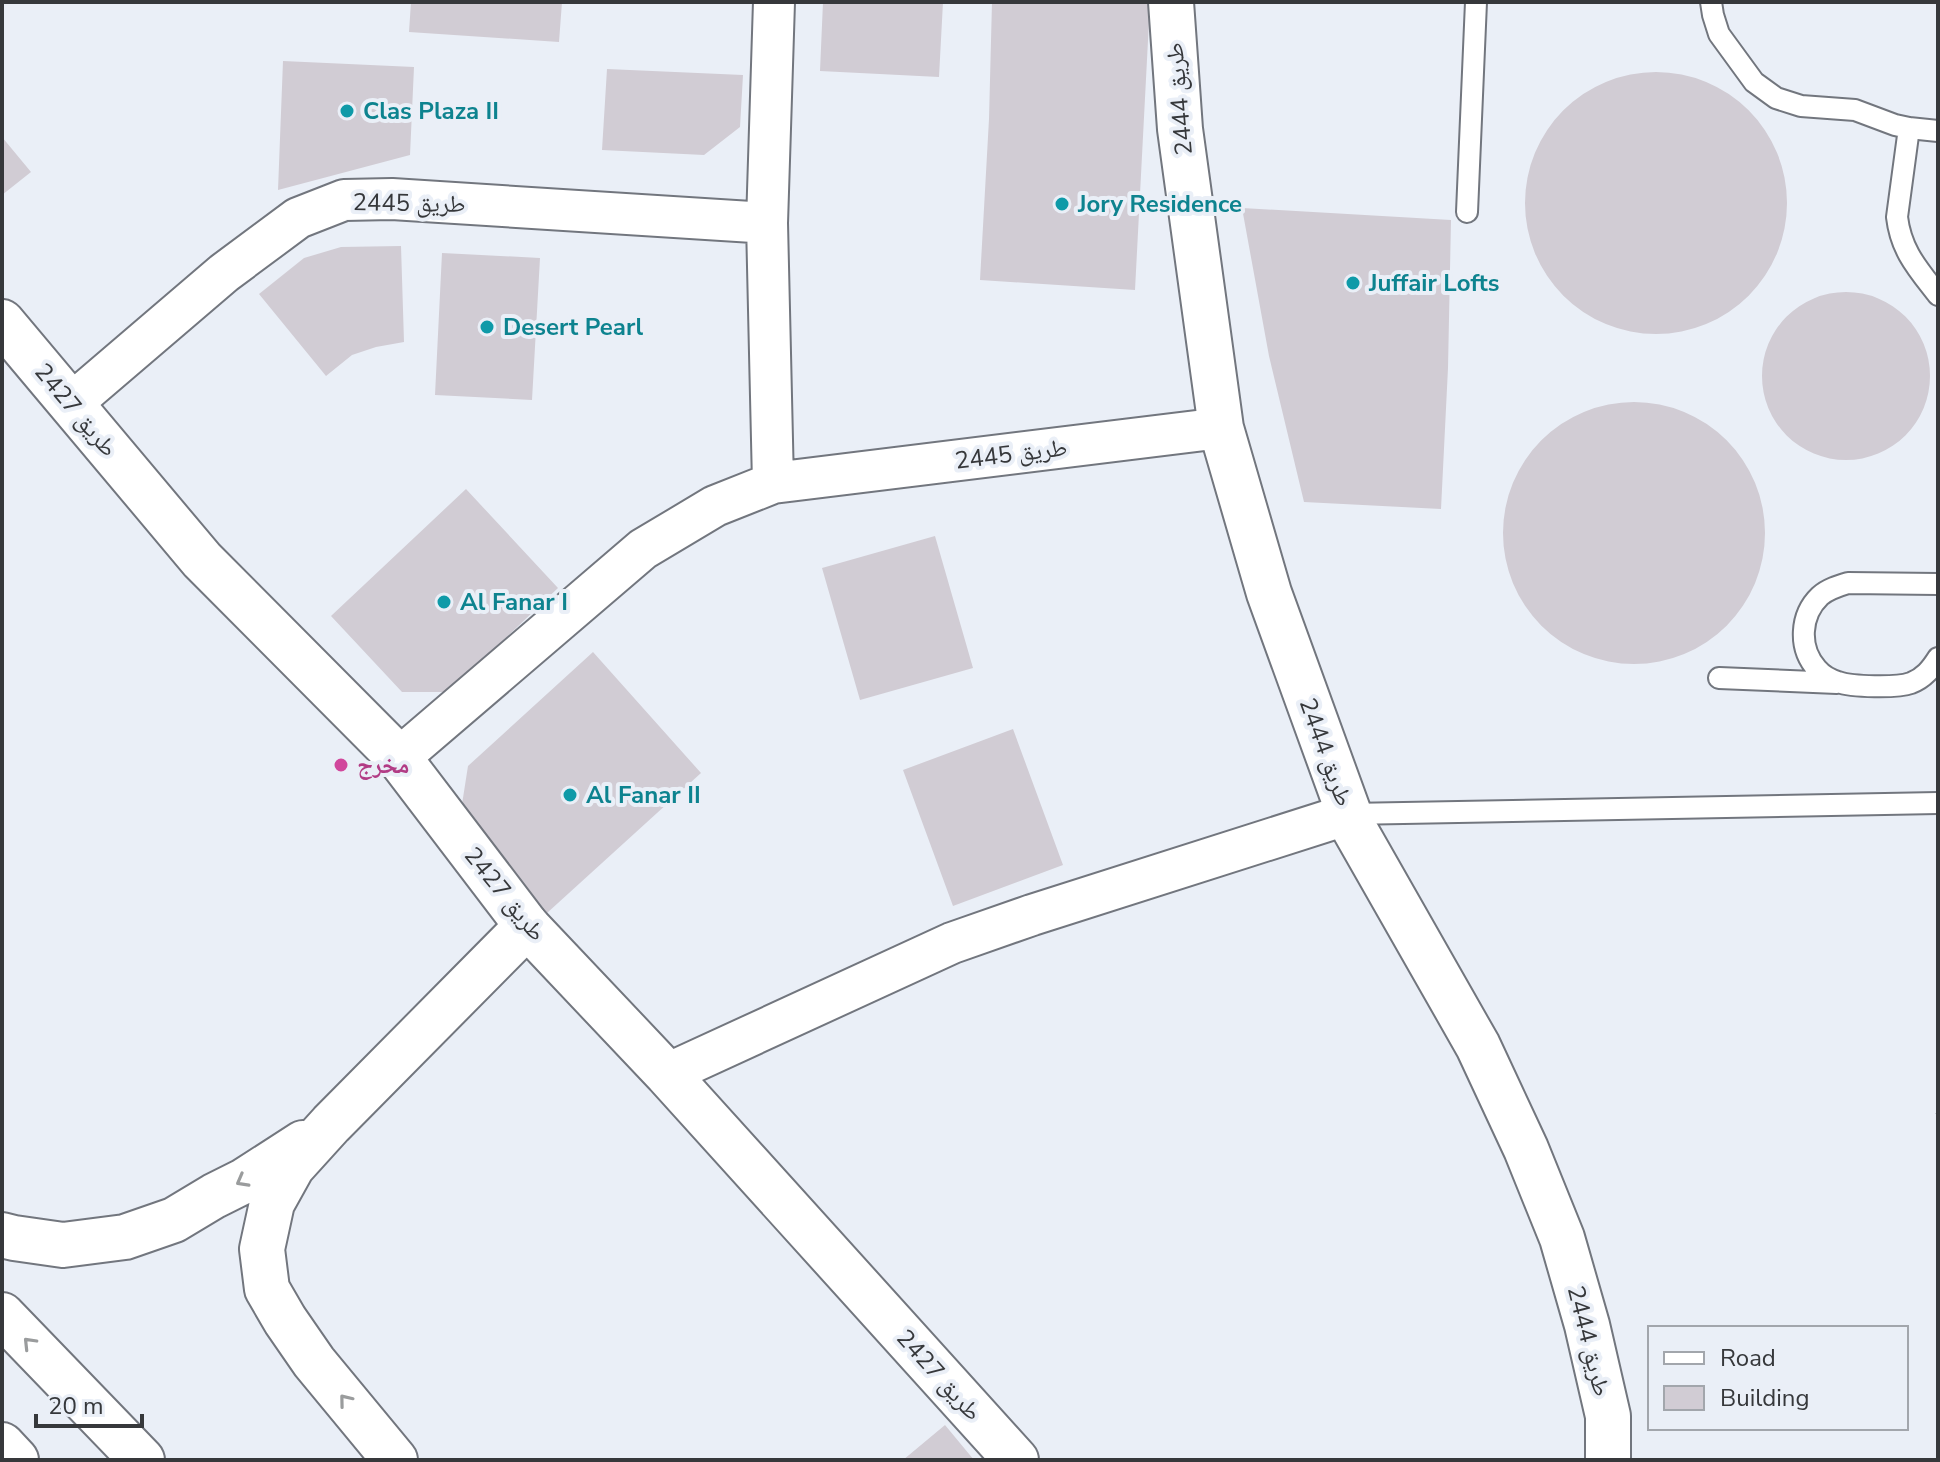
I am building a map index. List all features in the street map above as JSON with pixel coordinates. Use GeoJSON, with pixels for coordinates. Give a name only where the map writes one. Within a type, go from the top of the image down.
{"type":"FeatureCollection","features":[{"type":"Feature","properties":{"kind":"main road","name":"طريق 2444"},"geometry":{"type":"LineString","coordinates":[[1171,2],[1180,129],[1221,428],[1269,593],[1355,830],[1478,1046],[1526,1149],[1562,1238],[1587,1325],[1608,1416],[1608,1460]]}},
{"type":"Feature","properties":{"kind":"main road","name":"طريق 2427"},"geometry":{"type":"LineString","coordinates":[[2,322],[202,560],[399,758],[527,926],[667,1074],[1016,1460]]}},
{"type":"Feature","properties":{"kind":"main road"},"geometry":{"type":"LineString","coordinates":[[395,1460],[314,1362],[267,1289],[262,1249],[272,1203],[292,1167],[331,1124],[527,926]]}},
{"type":"Feature","properties":{"kind":"main road"},"geometry":{"type":"LineString","coordinates":[[2,1235],[63,1245],[125,1237],[174,1220],[244,1181],[331,1124]]}},
{"type":"Feature","properties":{"kind":"main road"},"geometry":{"type":"LineString","coordinates":[[2,1315],[142,1460]]}},
{"type":"Feature","properties":{"kind":"main road"},"geometry":{"type":"LineString","coordinates":[[2,1445],[16,1460]]}},
{"type":"Feature","properties":{"kind":"street"},"geometry":{"type":"LineString","coordinates":[[773,483],[767,223],[774,2]]}},
{"type":"Feature","properties":{"kind":"street","name":"طريق 2445"},"geometry":{"type":"LineString","coordinates":[[72,403],[249,254],[298,218],[344,200],[392,199],[767,223]]}},
{"type":"Feature","properties":{"kind":"street","name":"طريق 2445"},"geometry":{"type":"LineString","coordinates":[[399,758],[643,549],[715,506],[773,483],[1221,428]]}},
{"type":"Feature","properties":{"kind":"street"},"geometry":{"type":"LineString","coordinates":[[667,1074],[952,943],[1349,814]]}},
{"type":"Feature","properties":{"kind":"lane"},"geometry":{"type":"LineString","coordinates":[[1467,212],[1476,2]]}},
{"type":"Feature","properties":{"kind":"lane"},"geometry":{"type":"LineString","coordinates":[[1711,2],[1719,34],[1764,91],[1788,103],[1855,110],[1909,128],[1938,131]]}},
{"type":"Feature","properties":{"kind":"lane"},"geometry":{"type":"LineString","coordinates":[[1909,128],[1897,217],[1898,231],[1909,258],[1938,295]]}},
{"type":"Feature","properties":{"kind":"lane"},"geometry":{"type":"LineString","coordinates":[[1841,683],[1817,669],[1805,644],[1806,617],[1822,594],[1848,583],[1938,584]]}},
{"type":"Feature","properties":{"kind":"lane"},"geometry":{"type":"LineString","coordinates":[[1719,678],[1896,686],[1920,679],[1938,658]]}},
{"type":"Feature","properties":{"kind":"lane"},"geometry":{"type":"LineString","coordinates":[[1349,814],[1938,803]]}},
{"type":"Feature","properties":{"kind":"building"},"geometry":{"type":"Polygon","coordinates":[[[411,2],[562,2],[559,42],[409,32],[411,2]]]}},
{"type":"Feature","properties":{"kind":"building"},"geometry":{"type":"Polygon","coordinates":[[[823,2],[943,2],[939,77],[820,71],[823,2]]]}},
{"type":"Feature","properties":{"kind":"building"},"geometry":{"type":"Polygon","coordinates":[[[992,2],[1150,2],[1135,290],[980,280],[992,2]]]}},
{"type":"Feature","properties":{"kind":"building","name":"Clas Plaza II"},"geometry":{"type":"Polygon","coordinates":[[[283,61],[414,67],[410,155],[278,190],[283,61]]]}},
{"type":"Feature","properties":{"kind":"building"},"geometry":{"type":"Polygon","coordinates":[[[607,69],[743,75],[740,127],[704,155],[602,150],[607,69]]]}},
{"type":"Feature","properties":{"kind":"building"},"geometry":{"type":"Polygon","coordinates":[[[1656,72],[1706,82],[1729,94],[1749,110],[1765,130],[1777,153],[1787,203],[1777,253],[1765,276],[1749,296],[1729,312],[1706,324],[1656,334],[1606,324],[1583,312],[1563,296],[1547,276],[1535,253],[1525,203],[1535,153],[1547,130],[1563,110],[1583,94],[1606,82],[1656,72]]]}},
{"type":"Feature","properties":{"kind":"building"},"geometry":{"type":"Polygon","coordinates":[[[2,137],[31,172],[2,195],[2,137]]]}},
{"type":"Feature","properties":{"kind":"building"},"geometry":{"type":"Polygon","coordinates":[[[1242,208],[1451,220],[1441,509],[1304,502],[1269,356],[1242,208]]]}},
{"type":"Feature","properties":{"kind":"building"},"geometry":{"type":"Polygon","coordinates":[[[401,246],[404,342],[352,355],[326,376],[259,294],[304,258],[341,247],[401,246]]]}},
{"type":"Feature","properties":{"kind":"building","name":"Desert Pearl"},"geometry":{"type":"Polygon","coordinates":[[[442,253],[540,258],[532,400],[435,395],[442,253]]]}},
{"type":"Feature","properties":{"kind":"building"},"geometry":{"type":"Polygon","coordinates":[[[1846,292],[1878,298],[1906,316],[1924,344],[1930,376],[1924,408],[1906,436],[1878,454],[1846,460],[1814,454],[1786,436],[1768,408],[1762,376],[1768,344],[1786,316],[1814,298],[1846,292]]]}},
{"type":"Feature","properties":{"kind":"building"},"geometry":{"type":"Polygon","coordinates":[[[1634,402],[1684,412],[1707,424],[1727,440],[1743,460],[1755,483],[1765,533],[1755,583],[1743,606],[1727,626],[1707,642],[1684,654],[1634,664],[1584,654],[1561,642],[1541,626],[1525,606],[1513,583],[1503,533],[1513,483],[1525,460],[1541,440],[1561,424],[1584,412],[1634,402]]]}},
{"type":"Feature","properties":{"kind":"building","name":"Al Fanar I"},"geometry":{"type":"Polygon","coordinates":[[[466,489],[558,588],[449,692],[402,692],[331,616],[466,489]]]}},
{"type":"Feature","properties":{"kind":"building"},"geometry":{"type":"Polygon","coordinates":[[[935,536],[973,668],[860,700],[822,568],[935,536]]]}},
{"type":"Feature","properties":{"kind":"building","name":"Al Fanar II"},"geometry":{"type":"Polygon","coordinates":[[[593,652],[701,773],[547,913],[460,817],[468,766],[593,652]]]}},
{"type":"Feature","properties":{"kind":"building"},"geometry":{"type":"Polygon","coordinates":[[[1013,729],[1063,865],[953,906],[903,770],[1013,729]]]}},
{"type":"Feature","properties":{"kind":"building"},"geometry":{"type":"Polygon","coordinates":[[[945,1425],[974,1460],[903,1460],[945,1425]]]}},
{"type":"Feature","properties":{"kind":"place","name":"Clas Plaza II"},"geometry":{"type":"Point","coordinates":[347,111]}},
{"type":"Feature","properties":{"kind":"place","name":"Jory Residence"},"geometry":{"type":"Point","coordinates":[1062,204]}},
{"type":"Feature","properties":{"kind":"place","name":"Juffair Lofts"},"geometry":{"type":"Point","coordinates":[1353,283]}},
{"type":"Feature","properties":{"kind":"place","name":"Desert Pearl"},"geometry":{"type":"Point","coordinates":[487,327]}},
{"type":"Feature","properties":{"kind":"place","name":"Al Fanar I"},"geometry":{"type":"Point","coordinates":[444,602]}},
{"type":"Feature","properties":{"kind":"place","name":"مخرج"},"geometry":{"type":"Point","coordinates":[341,765]}},
{"type":"Feature","properties":{"kind":"place","name":"Al Fanar II"},"geometry":{"type":"Point","coordinates":[570,795]}}]}
